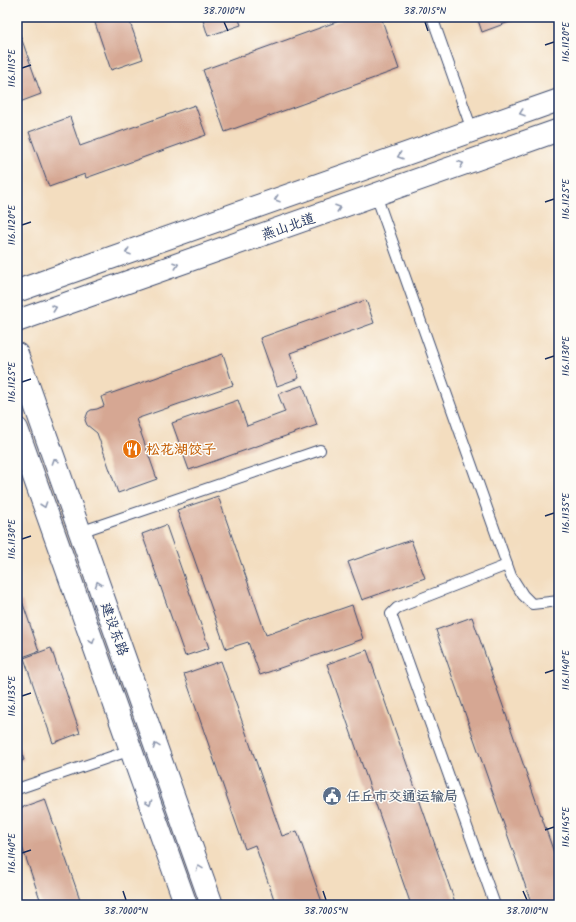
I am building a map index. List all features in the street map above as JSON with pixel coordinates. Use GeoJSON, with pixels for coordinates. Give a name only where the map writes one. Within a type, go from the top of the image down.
{"type":"FeatureCollection","features":[{"type":"Feature","properties":{"kind":"main road","name":"燕山北道"},"geometry":{"type":"LineString","coordinates":[[17,291],[559,100]]}},
{"type":"Feature","properties":{"kind":"main road","name":"燕山北道"},"geometry":{"type":"LineString","coordinates":[[17,321],[559,130]]}},
{"type":"Feature","properties":{"kind":"main road","name":"建设东路"},"geometry":{"type":"LineString","coordinates":[[17,354],[212,905]]}},
{"type":"Feature","properties":{"kind":"main road","name":"建设东路"},"geometry":{"type":"LineString","coordinates":[[17,428],[186,905]]}},
{"type":"Feature","properties":{"kind":"lane"},"geometry":{"type":"LineString","coordinates":[[432,17],[472,130]]}},
{"type":"Feature","properties":{"kind":"lane"},"geometry":{"type":"LineString","coordinates":[[376,194],[511,576],[523,595],[532,604],[559,601]]}},
{"type":"Feature","properties":{"kind":"lane"},"geometry":{"type":"LineString","coordinates":[[80,532],[320,450]]}},
{"type":"Feature","properties":{"kind":"lane"},"geometry":{"type":"LineString","coordinates":[[495,905],[391,614],[397,608],[507,565]]}},
{"type":"Feature","properties":{"kind":"lane"},"geometry":{"type":"LineString","coordinates":[[17,789],[131,750]]}},
{"type":"Feature","properties":{"kind":"building"},"geometry":{"type":"Polygon","coordinates":[[[93,17],[128,17],[143,59],[111,70],[93,17]]]}},
{"type":"Feature","properties":{"kind":"building"},"geometry":{"type":"Polygon","coordinates":[[[202,17],[238,17],[241,25],[208,36],[202,17]]]}},
{"type":"Feature","properties":{"kind":"building"},"geometry":{"type":"Polygon","coordinates":[[[350,17],[381,17],[399,69],[225,132],[203,70],[350,17]]]}},
{"type":"Feature","properties":{"kind":"building"},"geometry":{"type":"Polygon","coordinates":[[[477,17],[523,17],[482,32],[477,17]]]}},
{"type":"Feature","properties":{"kind":"building"},"geometry":{"type":"Polygon","coordinates":[[[17,26],[41,94],[17,103],[17,26]]]}},
{"type":"Feature","properties":{"kind":"building"},"geometry":{"type":"Polygon","coordinates":[[[195,105],[206,135],[86,178],[85,174],[49,187],[29,132],[70,117],[80,146],[195,105]]]}},
{"type":"Feature","properties":{"kind":"building"},"geometry":{"type":"Polygon","coordinates":[[[366,300],[374,323],[290,353],[299,378],[277,386],[260,338],[366,300]]]}},
{"type":"Feature","properties":{"kind":"building"},"geometry":{"type":"Polygon","coordinates":[[[223,354],[233,385],[136,419],[157,479],[118,493],[97,433],[87,425],[85,420],[88,412],[104,406],[101,397],[223,354]]]}},
{"type":"Feature","properties":{"kind":"building"},"geometry":{"type":"Polygon","coordinates":[[[303,385],[317,425],[189,470],[172,423],[238,400],[247,426],[285,412],[278,394],[303,385]]]}},
{"type":"Feature","properties":{"kind":"building"},"geometry":{"type":"Polygon","coordinates":[[[218,496],[266,635],[352,605],[363,639],[260,675],[248,642],[226,649],[177,510],[218,496]]]}},
{"type":"Feature","properties":{"kind":"building"},"geometry":{"type":"Polygon","coordinates":[[[166,525],[209,648],[185,656],[142,534],[166,525]]]}},
{"type":"Feature","properties":{"kind":"building"},"geometry":{"type":"Polygon","coordinates":[[[411,540],[425,578],[362,600],[348,562],[411,540]]]}},
{"type":"Feature","properties":{"kind":"building"},"geometry":{"type":"Polygon","coordinates":[[[22,601],[39,651],[17,659],[17,603],[22,601]]]}},
{"type":"Feature","properties":{"kind":"building"},"geometry":{"type":"Polygon","coordinates":[[[472,617],[559,867],[559,905],[532,905],[436,630],[472,617]]]}},
{"type":"Feature","properties":{"kind":"building"},"geometry":{"type":"Polygon","coordinates":[[[51,648],[80,733],[53,743],[24,658],[51,648]]]}},
{"type":"Feature","properties":{"kind":"building"},"geometry":{"type":"Polygon","coordinates":[[[367,650],[456,905],[411,905],[327,664],[367,650]]]}},
{"type":"Feature","properties":{"kind":"building"},"geometry":{"type":"Polygon","coordinates":[[[221,661],[282,836],[297,831],[323,905],[276,905],[255,845],[245,849],[184,674],[221,661]]]}},
{"type":"Feature","properties":{"kind":"building"},"geometry":{"type":"Polygon","coordinates":[[[17,740],[24,760],[17,762],[17,740]]]}},
{"type":"Feature","properties":{"kind":"building"},"geometry":{"type":"Polygon","coordinates":[[[45,799],[82,905],[42,905],[17,832],[17,809],[45,799]]]}},
{"type":"Feature","properties":{"kind":"place","name":"松花湖饺子"},"geometry":{"type":"Point","coordinates":[132,449]}},
{"type":"Feature","properties":{"kind":"place","name":"任丘市交通运输局"},"geometry":{"type":"Point","coordinates":[332,796]}}]}
